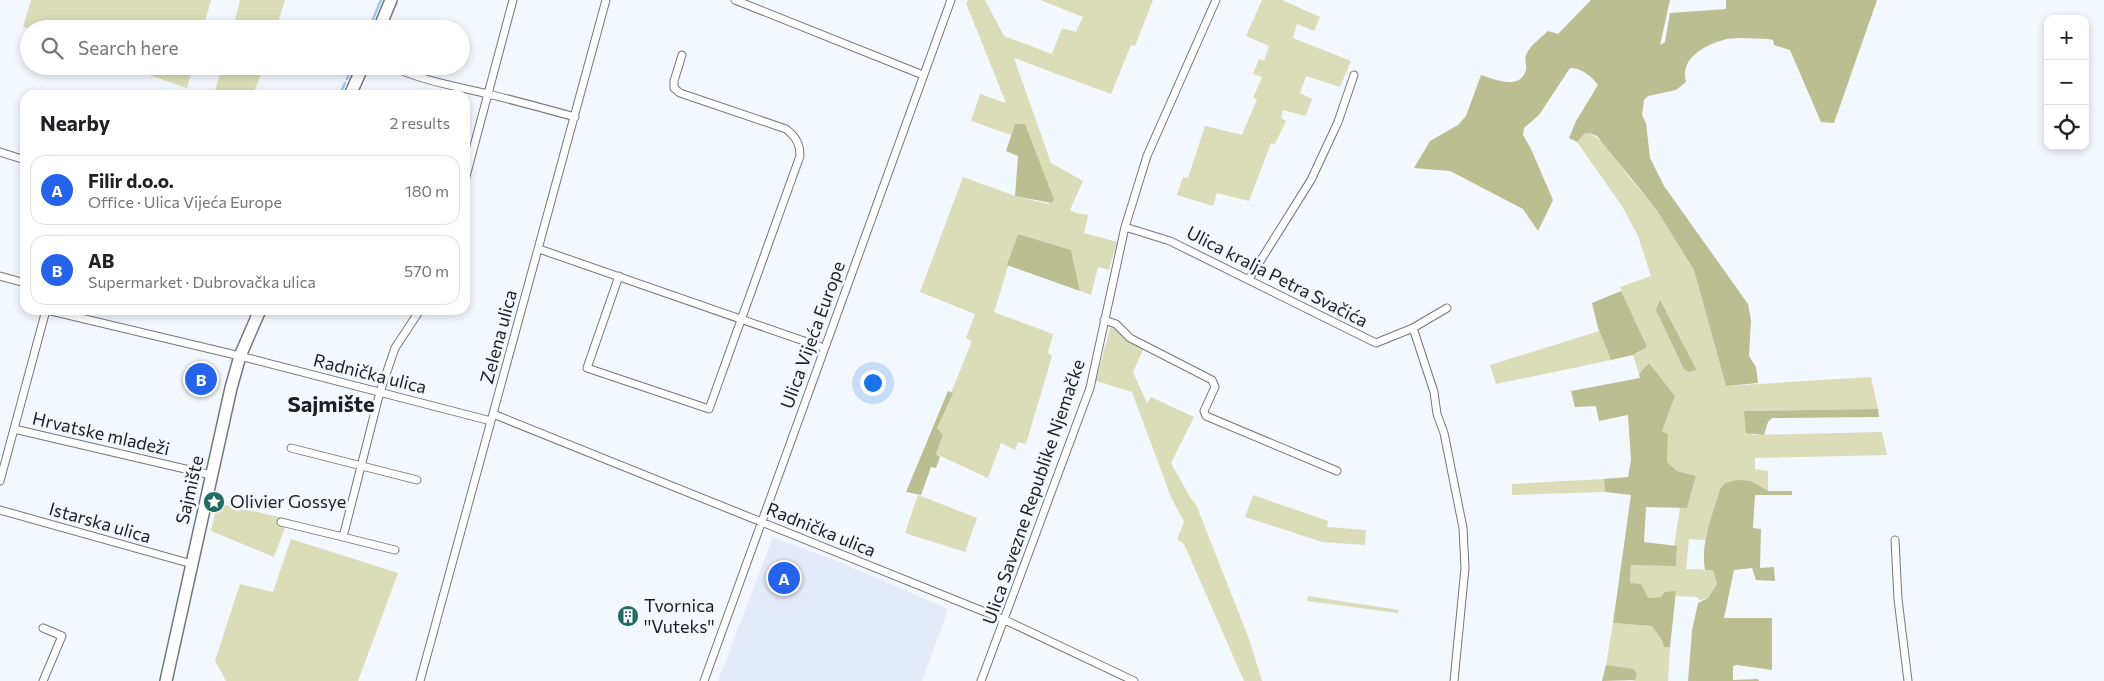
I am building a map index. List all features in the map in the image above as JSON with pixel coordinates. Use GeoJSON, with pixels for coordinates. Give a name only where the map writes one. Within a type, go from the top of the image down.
{"type":"FeatureCollection","features":[{"type":"Feature","properties":{"kind":"main road"},"geometry":{"type":"LineString","coordinates":[[383,20],[391,0]]}},
{"type":"Feature","properties":{"kind":"main road"},"geometry":{"type":"LineString","coordinates":[[352,90],[359,75]]}},
{"type":"Feature","properties":{"kind":"main road","name":"Sajmište"},"geometry":{"type":"LineString","coordinates":[[166,681],[211,475],[240,356],[258,315]]}},
{"type":"Feature","properties":{"kind":"street"},"geometry":{"type":"LineString","coordinates":[[470,160],[513,0]]}},
{"type":"Feature","properties":{"kind":"street","name":"Zelena ulica"},"geometry":{"type":"LineString","coordinates":[[420,681],[606,0]]}},
{"type":"Feature","properties":{"kind":"street"},"geometry":{"type":"LineString","coordinates":[[735,0],[923,75]]}},
{"type":"Feature","properties":{"kind":"street","name":"Ulica Vijeća Europe"},"geometry":{"type":"LineString","coordinates":[[704,681],[951,0]]}},
{"type":"Feature","properties":{"kind":"street","name":"Ulica Savezne Republike Njemačke"},"geometry":{"type":"LineString","coordinates":[[981,681],[1090,388],[1125,227],[1157,130],[1216,0]]}},
{"type":"Feature","properties":{"kind":"street"},"geometry":{"type":"LineString","coordinates":[[619,276],[587,368],[710,410],[800,156],[800,148],[797,140],[786,129],[680,93],[674,88],[674,81],[682,55]]}},
{"type":"Feature","properties":{"kind":"street"},"geometry":{"type":"LineString","coordinates":[[416,75],[438,83],[487,93],[574,117]]}},
{"type":"Feature","properties":{"kind":"street"},"geometry":{"type":"LineString","coordinates":[[1249,279],[1311,180],[1333,133],[1354,75]]}},
{"type":"Feature","properties":{"kind":"street"},"geometry":{"type":"LineString","coordinates":[[0,152],[20,158]]}},
{"type":"Feature","properties":{"kind":"street","name":"Ulica kralja Petra Svačića"},"geometry":{"type":"LineString","coordinates":[[1125,227],[1170,240],[1376,344],[1413,328]]}},
{"type":"Feature","properties":{"kind":"street"},"geometry":{"type":"LineString","coordinates":[[539,249],[824,348]]}},
{"type":"Feature","properties":{"kind":"street"},"geometry":{"type":"LineString","coordinates":[[0,276],[20,282]]}},
{"type":"Feature","properties":{"kind":"street"},"geometry":{"type":"LineString","coordinates":[[1447,308],[1413,328],[1434,392],[1437,414],[1446,442],[1463,528],[1465,568],[1454,681]]}},
{"type":"Feature","properties":{"kind":"street"},"geometry":{"type":"LineString","coordinates":[[0,481],[46,315]]}},
{"type":"Feature","properties":{"kind":"street","name":"Radnička ulica"},"geometry":{"type":"LineString","coordinates":[[68,315],[492,418],[762,522],[1005,620],[1134,681]]}},
{"type":"Feature","properties":{"kind":"street"},"geometry":{"type":"LineString","coordinates":[[343,537],[380,392],[395,348],[417,315]]}},
{"type":"Feature","properties":{"kind":"street"},"geometry":{"type":"LineString","coordinates":[[1104,320],[1116,324],[1130,338],[1212,380],[1215,388],[1204,411],[1206,416],[1337,471]]}},
{"type":"Feature","properties":{"kind":"street","name":"Hrvatske mladeži"},"geometry":{"type":"LineString","coordinates":[[14,429],[211,475]]}},
{"type":"Feature","properties":{"kind":"street"},"geometry":{"type":"LineString","coordinates":[[291,448],[417,480]]}},
{"type":"Feature","properties":{"kind":"street","name":"Istarska ulica"},"geometry":{"type":"LineString","coordinates":[[0,510],[192,564]]}},
{"type":"Feature","properties":{"kind":"street"},"geometry":{"type":"LineString","coordinates":[[281,522],[395,550]]}},
{"type":"Feature","properties":{"kind":"street"},"geometry":{"type":"LineString","coordinates":[[1895,540],[1898,599],[1908,681]]}},
{"type":"Feature","properties":{"kind":"street"},"geometry":{"type":"LineString","coordinates":[[43,628],[62,636],[43,681]]}},
{"type":"Feature","properties":{"kind":"shaded area"},"geometry":{"type":"Polygon","coordinates":[[[773,537],[844,564],[948,609],[922,681],[718,681],[773,537]]]}},
{"type":"Feature","properties":{"kind":"green space"},"geometry":{"type":"Polygon","coordinates":[[[31,0],[211,0],[205,20],[25,20],[31,0]]]}},
{"type":"Feature","properties":{"kind":"green space"},"geometry":{"type":"Polygon","coordinates":[[[240,0],[285,0],[279,20],[235,20],[240,0]]]}},
{"type":"Feature","properties":{"kind":"green space"},"geometry":{"type":"Polygon","coordinates":[[[968,0],[985,0],[1004,36],[1052,54],[1062,28],[1076,32],[1083,17],[1040,0],[1153,0],[1135,46],[1131,45],[1111,94],[1014,58],[1051,163],[1083,181],[1070,210],[1088,215],[1084,233],[1117,242],[1109,270],[1098,267],[1091,295],[1080,291],[1071,250],[1018,234],[994,312],[1053,334],[1048,353],[1052,356],[1026,444],[1018,442],[1015,450],[1001,443],[988,478],[936,454],[943,435],[937,428],[972,341],[966,338],[975,314],[920,292],[963,177],[1015,196],[1048,204],[1054,199],[1025,125],[1015,124],[1011,135],[971,121],[980,94],[1006,103],[966,3],[968,0]]]}},
{"type":"Feature","properties":{"kind":"green space"},"geometry":{"type":"Polygon","coordinates":[[[1262,0],[1282,0],[1320,17],[1314,31],[1297,24],[1293,38],[1351,61],[1340,87],[1306,76],[1300,93],[1312,99],[1306,116],[1283,110],[1281,118],[1286,121],[1275,144],[1271,143],[1249,201],[1217,193],[1213,206],[1177,195],[1183,177],[1188,178],[1205,126],[1242,135],[1257,99],[1253,98],[1262,77],[1253,74],[1259,59],[1264,61],[1269,46],[1246,36],[1262,0]]]}},
{"type":"Feature","properties":{"kind":"green space"},"geometry":{"type":"Polygon","coordinates":[[[1591,0],[1670,0],[1660,45],[1665,42],[1670,13],[1726,9],[1726,0],[1877,0],[1834,123],[1821,122],[1790,50],[1774,45],[1773,40],[1768,39],[1731,39],[1706,47],[1689,61],[1685,74],[1686,82],[1676,90],[1648,96],[1644,100],[1642,115],[1646,123],[1650,158],[1664,186],[1748,304],[1751,320],[1749,356],[1756,367],[1758,383],[1726,386],[1694,270],[1656,209],[1597,136],[1590,133],[1584,134],[1577,142],[1569,138],[1576,121],[1598,85],[1586,73],[1570,68],[1539,115],[1524,128],[1523,135],[1553,200],[1538,231],[1523,209],[1450,171],[1414,168],[1430,141],[1458,125],[1466,116],[1481,75],[1506,82],[1518,80],[1526,70],[1525,57],[1533,45],[1548,31],[1558,34],[1591,0]]]}},
{"type":"Feature","properties":{"kind":"green space"},"geometry":{"type":"Polygon","coordinates":[[[149,75],[191,75],[187,88],[149,75]]]}},
{"type":"Feature","properties":{"kind":"green space"},"geometry":{"type":"Polygon","coordinates":[[[220,75],[261,75],[255,90],[215,90],[220,75]]]}},
{"type":"Feature","properties":{"kind":"green space"},"geometry":{"type":"Polygon","coordinates":[[[1015,124],[1025,124],[1054,199],[1052,203],[1015,196],[1018,156],[1006,151],[1015,124]]]}},
{"type":"Feature","properties":{"kind":"green space"},"geometry":{"type":"Polygon","coordinates":[[[1590,133],[1605,144],[1628,176],[1656,209],[1694,270],[1726,386],[1871,377],[1878,409],[1744,411],[1753,435],[1882,432],[1887,455],[1755,458],[1755,469],[1768,471],[1768,491],[1720,489],[1705,540],[1689,539],[1686,569],[1713,570],[1717,584],[1708,598],[1700,600],[1697,597],[1676,596],[1676,591],[1661,597],[1648,598],[1630,583],[1631,565],[1676,565],[1677,547],[1674,546],[1680,508],[1687,508],[1696,476],[1677,471],[1667,462],[1668,434],[1662,431],[1675,396],[1649,363],[1639,374],[1633,355],[1640,352],[1620,287],[1651,276],[1638,236],[1622,206],[1577,142],[1584,134],[1590,133]]]}},
{"type":"Feature","properties":{"kind":"green space"},"geometry":{"type":"Polygon","coordinates":[[[1018,234],[1071,250],[1080,291],[1007,265],[1018,234]]]}},
{"type":"Feature","properties":{"kind":"green space"},"geometry":{"type":"Polygon","coordinates":[[[1621,291],[1647,347],[1633,355],[1611,360],[1598,328],[1592,303],[1621,291]]]}},
{"type":"Feature","properties":{"kind":"green space"},"geometry":{"type":"Polygon","coordinates":[[[1660,300],[1696,370],[1688,372],[1684,369],[1656,310],[1660,300]]]}},
{"type":"Feature","properties":{"kind":"green space"},"geometry":{"type":"Polygon","coordinates":[[[1114,326],[1122,336],[1144,348],[1133,372],[1147,403],[1151,397],[1194,417],[1171,463],[1191,499],[1195,502],[1249,639],[1262,681],[1244,681],[1184,544],[1177,539],[1184,522],[1171,497],[1132,392],[1096,381],[1110,328],[1114,326]]]}},
{"type":"Feature","properties":{"kind":"green space"},"geometry":{"type":"Polygon","coordinates":[[[1599,331],[1611,360],[1496,384],[1490,365],[1599,331]]]}},
{"type":"Feature","properties":{"kind":"green space"},"geometry":{"type":"Polygon","coordinates":[[[1649,363],[1675,396],[1662,431],[1668,434],[1667,462],[1677,471],[1696,476],[1687,508],[1646,507],[1644,542],[1677,546],[1676,566],[1631,565],[1630,583],[1641,584],[1648,598],[1661,597],[1665,592],[1676,591],[1670,647],[1664,647],[1662,640],[1652,626],[1613,623],[1631,495],[1605,492],[1604,479],[1628,477],[1631,460],[1628,415],[1599,421],[1596,406],[1575,407],[1571,391],[1640,378],[1639,374],[1649,363]]]}},
{"type":"Feature","properties":{"kind":"green space"},"geometry":{"type":"Polygon","coordinates":[[[948,391],[953,393],[937,428],[943,435],[936,454],[940,457],[936,468],[931,467],[921,495],[906,492],[948,391]]]}},
{"type":"Feature","properties":{"kind":"green space"},"geometry":{"type":"Polygon","coordinates":[[[1878,409],[1879,417],[1772,418],[1768,422],[1764,435],[1746,433],[1744,411],[1878,409]]]}},
{"type":"Feature","properties":{"kind":"green space"},"geometry":{"type":"Polygon","coordinates":[[[1604,479],[1605,492],[1512,495],[1512,484],[1604,479]]]}},
{"type":"Feature","properties":{"kind":"green space"},"geometry":{"type":"Polygon","coordinates":[[[1739,480],[1751,481],[1768,491],[1792,491],[1792,495],[1755,495],[1753,528],[1761,529],[1760,568],[1774,567],[1775,581],[1756,580],[1752,568],[1734,570],[1724,618],[1772,618],[1772,670],[1737,665],[1733,666],[1733,680],[1758,679],[1759,681],[1688,681],[1692,631],[1698,603],[1708,598],[1717,584],[1713,570],[1705,570],[1704,549],[1708,529],[1720,489],[1725,483],[1739,480]]]}},
{"type":"Feature","properties":{"kind":"green space"},"geometry":{"type":"Polygon","coordinates":[[[918,495],[977,518],[965,552],[905,533],[918,495]]]}},
{"type":"Feature","properties":{"kind":"green space"},"geometry":{"type":"Polygon","coordinates":[[[1253,495],[1328,521],[1327,527],[1366,530],[1365,545],[1322,542],[1245,517],[1253,495]]]}},
{"type":"Feature","properties":{"kind":"green space"},"geometry":{"type":"Polygon","coordinates":[[[217,503],[288,519],[274,557],[211,531],[217,503]]]}},
{"type":"Feature","properties":{"kind":"green space"},"geometry":{"type":"Polygon","coordinates":[[[291,539],[398,573],[358,681],[226,681],[215,661],[240,584],[273,592],[291,539]]]}},
{"type":"Feature","properties":{"kind":"green space"},"geometry":{"type":"Polygon","coordinates":[[[1308,596],[1399,610],[1398,613],[1307,601],[1308,596]]]}},
{"type":"Feature","properties":{"kind":"green space"},"geometry":{"type":"Polygon","coordinates":[[[1613,623],[1652,626],[1663,640],[1664,647],[1670,647],[1668,681],[1631,681],[1635,680],[1634,669],[1606,665],[1613,623]]]}},
{"type":"Feature","properties":{"kind":"green space"},"geometry":{"type":"Polygon","coordinates":[[[1606,665],[1634,669],[1637,674],[1635,680],[1602,681],[1606,665]]]}},
{"type":"Feature","properties":{"kind":"waterway"},"geometry":{"type":"LineString","coordinates":[[373,19],[381,0]]}},
{"type":"Feature","properties":{"kind":"waterway"},"geometry":{"type":"LineString","coordinates":[[347,79],[349,75]]}},
{"type":"Feature","properties":{"kind":"waterway"},"geometry":{"type":"LineString","coordinates":[[342,90],[345,83]]}},
{"type":"Feature","properties":{"kind":"place","name":"AB"},"geometry":{"type":"Point","coordinates":[201,379]}},
{"type":"Feature","properties":{"kind":"place","name":"Olivier Gossye"},"geometry":{"type":"Point","coordinates":[214,502]}},
{"type":"Feature","properties":{"kind":"place","name":"Filir d.o.o."},"geometry":{"type":"Point","coordinates":[784,578]}},
{"type":"Feature","properties":{"kind":"place","name":"Tvornica ''Vuteks''"},"geometry":{"type":"Point","coordinates":[628,616]}},
{"type":"Feature","properties":{"kind":"district","name":"Sajmište"},"geometry":{"type":"Point","coordinates":[331,404]}}]}
